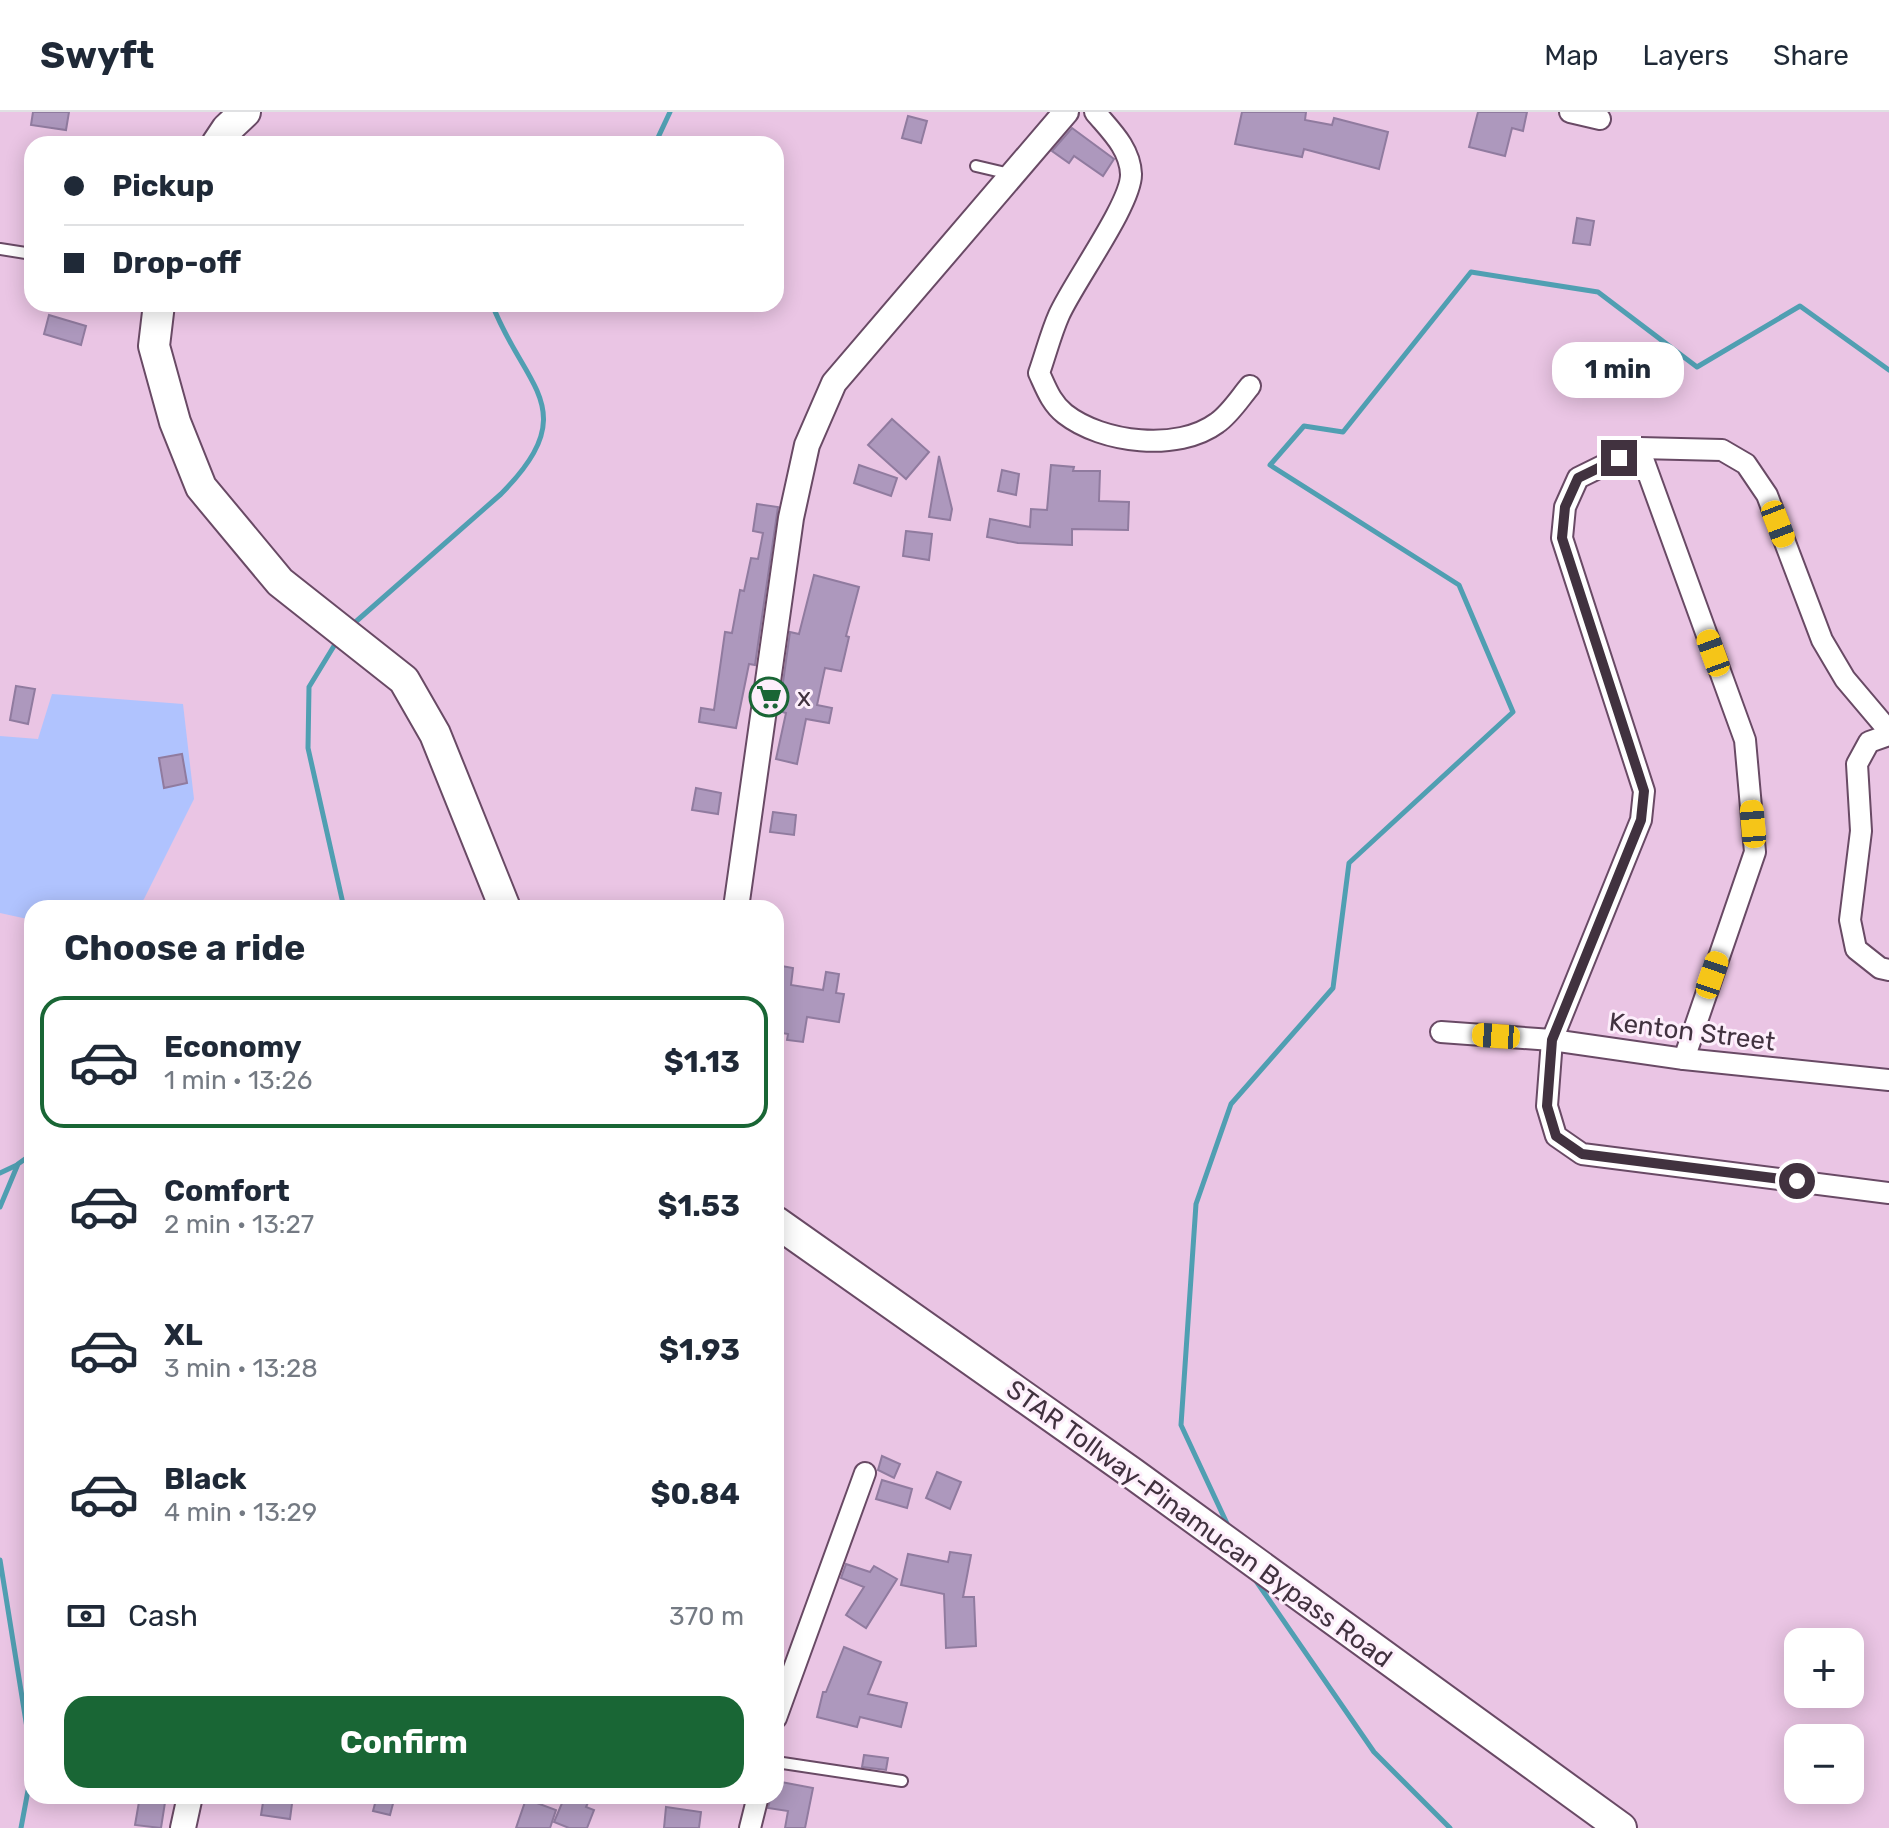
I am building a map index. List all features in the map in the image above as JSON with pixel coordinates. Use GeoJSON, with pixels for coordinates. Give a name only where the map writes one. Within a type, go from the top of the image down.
{"type":"FeatureCollection","features":[{"type":"Feature","properties":{"kind":"main road"},"geometry":{"type":"LineString","coordinates":[[222,136],[245,112]]}},
{"type":"Feature","properties":{"kind":"main road"},"geometry":{"type":"LineString","coordinates":[[158,312],[154,346],[175,422],[201,487],[280,582],[404,680],[435,734],[502,900]]}},
{"type":"Feature","properties":{"kind":"main road","name":"STAR Tollway-Pinamucan Bypass Road"},"geometry":{"type":"LineString","coordinates":[[784,1228],[1132,1473],[1621,1828]]}},
{"type":"Feature","properties":{"kind":"street"},"geometry":{"type":"LineString","coordinates":[[737,900],[791,518],[807,445],[834,383],[1066,112]]}},
{"type":"Feature","properties":{"kind":"street"},"geometry":{"type":"LineString","coordinates":[[1095,112],[1129,157],[1132,177],[1123,202],[1059,314],[1039,373],[1049,396],[1065,414],[1094,431],[1143,441],[1189,437],[1218,423],[1250,386]]}},
{"type":"Feature","properties":{"kind":"street"},"geometry":{"type":"LineString","coordinates":[[1570,112],[1600,119]]}},
{"type":"Feature","properties":{"kind":"street"},"geometry":{"type":"LineString","coordinates":[[1639,448],[1745,740],[1755,852],[1684,1059]]}},
{"type":"Feature","properties":{"kind":"street"},"geometry":{"type":"LineString","coordinates":[[1889,970],[1880,968],[1856,949],[1850,920],[1861,831],[1857,764],[1869,742],[1889,733],[1845,679],[1822,640],[1767,495],[1746,464],[1722,450],[1639,448],[1578,478],[1565,507],[1562,538],[1644,791],[1641,820],[1552,1040],[1547,1106],[1556,1136],[1582,1154],[1889,1193]]}},
{"type":"Feature","properties":{"kind":"street","name":"Kenton Street"},"geometry":{"type":"LineString","coordinates":[[1441,1032],[1552,1040],[1684,1059],[1889,1080]]}},
{"type":"Feature","properties":{"kind":"street"},"geometry":{"type":"LineString","coordinates":[[784,1696],[865,1473]]}},
{"type":"Feature","properties":{"kind":"street"},"geometry":{"type":"LineString","coordinates":[[183,1828],[188,1804]]}},
{"type":"Feature","properties":{"kind":"street"},"geometry":{"type":"LineString","coordinates":[[750,1828],[756,1804]]}},
{"type":"Feature","properties":{"kind":"lane"},"geometry":{"type":"LineString","coordinates":[[976,166],[1012,174]]}},
{"type":"Feature","properties":{"kind":"lane"},"geometry":{"type":"LineString","coordinates":[[0,249],[24,253]]}},
{"type":"Feature","properties":{"kind":"lane"},"geometry":{"type":"LineString","coordinates":[[784,1763],[902,1781]]}},
{"type":"Feature","properties":{"kind":"shaded area"},"geometry":{"type":"Polygon","coordinates":[[[52,694],[183,704],[194,799],[143,900],[24,900],[24,918],[0,913],[0,736],[38,739],[52,694]]]}},
{"type":"Feature","properties":{"kind":"building"},"geometry":{"type":"Polygon","coordinates":[[[33,112],[69,112],[66,130],[31,125],[33,112]]]}},
{"type":"Feature","properties":{"kind":"building"},"geometry":{"type":"Polygon","coordinates":[[[1242,112],[1306,112],[1305,120],[1332,125],[1334,118],[1388,132],[1379,169],[1304,149],[1302,157],[1235,144],[1242,112]]]}},
{"type":"Feature","properties":{"kind":"building"},"geometry":{"type":"Polygon","coordinates":[[[1478,112],[1527,112],[1523,131],[1512,128],[1505,156],[1469,147],[1478,112]]]}},
{"type":"Feature","properties":{"kind":"building"},"geometry":{"type":"Polygon","coordinates":[[[908,116],[927,121],[921,143],[902,138],[908,116]]]}},
{"type":"Feature","properties":{"kind":"building"},"geometry":{"type":"Polygon","coordinates":[[[1072,128],[1114,159],[1103,176],[1074,156],[1069,163],[1052,151],[1072,128]]]}},
{"type":"Feature","properties":{"kind":"building"},"geometry":{"type":"Polygon","coordinates":[[[1577,218],[1594,221],[1590,245],[1573,243],[1577,218]]]}},
{"type":"Feature","properties":{"kind":"building"},"geometry":{"type":"Polygon","coordinates":[[[49,315],[86,326],[81,345],[44,334],[49,315]]]}},
{"type":"Feature","properties":{"kind":"building"},"geometry":{"type":"Polygon","coordinates":[[[892,419],[929,452],[906,479],[868,445],[892,419]]]}},
{"type":"Feature","properties":{"kind":"building"},"geometry":{"type":"Polygon","coordinates":[[[939,456],[952,509],[950,520],[929,517],[939,456]]]}},
{"type":"Feature","properties":{"kind":"building"},"geometry":{"type":"Polygon","coordinates":[[[859,465],[897,478],[891,496],[854,483],[859,465]]]}},
{"type":"Feature","properties":{"kind":"building"},"geometry":{"type":"Polygon","coordinates":[[[1051,465],[1074,467],[1073,471],[1100,471],[1099,501],[1129,502],[1128,530],[1072,529],[1072,545],[1018,543],[987,537],[990,519],[1030,527],[1031,509],[1047,510],[1051,465]]]}},
{"type":"Feature","properties":{"kind":"building"},"geometry":{"type":"Polygon","coordinates":[[[1002,470],[1019,474],[1016,495],[998,491],[1002,470]]]}},
{"type":"Feature","properties":{"kind":"building"},"geometry":{"type":"Polygon","coordinates":[[[757,504],[778,507],[755,665],[749,664],[736,728],[699,722],[701,708],[714,710],[725,632],[732,633],[740,590],[744,591],[751,558],[758,559],[763,533],[753,531],[757,504]]]}},
{"type":"Feature","properties":{"kind":"building"},"geometry":{"type":"Polygon","coordinates":[[[906,531],[932,534],[929,560],[903,556],[906,531]]]}},
{"type":"Feature","properties":{"kind":"building"},"geometry":{"type":"Polygon","coordinates":[[[814,575],[859,587],[846,636],[849,637],[841,671],[825,668],[817,705],[832,708],[829,723],[806,719],[797,764],[776,759],[786,713],[779,711],[790,632],[799,634],[814,575]]]}},
{"type":"Feature","properties":{"kind":"building"},"geometry":{"type":"Polygon","coordinates":[[[16,686],[35,689],[28,724],[10,720],[16,686]]]}},
{"type":"Feature","properties":{"kind":"building"},"geometry":{"type":"Polygon","coordinates":[[[182,754],[187,783],[164,788],[159,758],[182,754]]]}},
{"type":"Feature","properties":{"kind":"building"},"geometry":{"type":"Polygon","coordinates":[[[696,788],[721,793],[718,814],[692,810],[696,788]]]}},
{"type":"Feature","properties":{"kind":"building"},"geometry":{"type":"Polygon","coordinates":[[[773,812],[796,815],[794,835],[770,832],[773,812]]]}},
{"type":"Feature","properties":{"kind":"building"},"geometry":{"type":"Polygon","coordinates":[[[784,966],[793,968],[791,985],[823,990],[826,972],[839,974],[836,993],[844,994],[839,1022],[807,1017],[803,1042],[787,1040],[788,1034],[784,1033],[784,966]]]}},
{"type":"Feature","properties":{"kind":"building"},"geometry":{"type":"Polygon","coordinates":[[[882,1456],[900,1464],[894,1478],[878,1470],[882,1456]]]}},
{"type":"Feature","properties":{"kind":"building"},"geometry":{"type":"Polygon","coordinates":[[[937,1472],[961,1482],[950,1509],[926,1498],[937,1472]]]}},
{"type":"Feature","properties":{"kind":"building"},"geometry":{"type":"Polygon","coordinates":[[[882,1480],[912,1489],[907,1508],[876,1499],[882,1480]]]}},
{"type":"Feature","properties":{"kind":"building"},"geometry":{"type":"Polygon","coordinates":[[[950,1552],[971,1555],[963,1597],[974,1597],[976,1646],[946,1648],[944,1594],[901,1585],[908,1554],[948,1562],[950,1552]]]}},
{"type":"Feature","properties":{"kind":"building"},"geometry":{"type":"Polygon","coordinates":[[[846,1564],[870,1572],[874,1566],[897,1579],[866,1628],[846,1615],[864,1587],[841,1578],[846,1564]]]}},
{"type":"Feature","properties":{"kind":"building"},"geometry":{"type":"Polygon","coordinates":[[[844,1647],[881,1662],[868,1694],[907,1703],[901,1727],[860,1717],[857,1727],[817,1717],[823,1692],[826,1692],[844,1647]]]}},
{"type":"Feature","properties":{"kind":"building"},"geometry":{"type":"Polygon","coordinates":[[[864,1755],[888,1758],[886,1770],[862,1767],[864,1755]]]}},
{"type":"Feature","properties":{"kind":"building"},"geometry":{"type":"Polygon","coordinates":[[[784,1783],[813,1788],[805,1828],[785,1828],[788,1811],[768,1808],[769,1804],[784,1804],[784,1783]]]}},
{"type":"Feature","properties":{"kind":"building"},"geometry":{"type":"Polygon","coordinates":[[[139,1804],[165,1804],[161,1828],[135,1825],[139,1804]]]}},
{"type":"Feature","properties":{"kind":"building"},"geometry":{"type":"Polygon","coordinates":[[[263,1804],[292,1804],[290,1819],[261,1815],[263,1804]]]}},
{"type":"Feature","properties":{"kind":"building"},"geometry":{"type":"Polygon","coordinates":[[[375,1804],[393,1804],[390,1815],[373,1811],[375,1804]]]}},
{"type":"Feature","properties":{"kind":"building"},"geometry":{"type":"Polygon","coordinates":[[[524,1804],[540,1804],[556,1810],[550,1828],[516,1828],[524,1804]]]}},
{"type":"Feature","properties":{"kind":"building"},"geometry":{"type":"Polygon","coordinates":[[[562,1804],[587,1804],[586,1807],[594,1810],[587,1828],[569,1828],[554,1822],[562,1804]]]}},
{"type":"Feature","properties":{"kind":"building"},"geometry":{"type":"Polygon","coordinates":[[[666,1807],[701,1812],[699,1828],[664,1828],[666,1807]]]}},
{"type":"Feature","properties":{"kind":"waterway"},"geometry":{"type":"LineString","coordinates":[[659,136],[670,112]]}},
{"type":"Feature","properties":{"kind":"waterway"},"geometry":{"type":"LineString","coordinates":[[1230,1530],[1181,1425],[1196,1204],[1231,1104],[1333,988],[1349,863],[1513,712],[1459,585],[1270,465],[1304,426],[1343,432],[1471,272],[1598,292],[1697,367],[1800,306],[1889,370]]}},
{"type":"Feature","properties":{"kind":"waterway"},"geometry":{"type":"LineString","coordinates":[[352,625],[501,494],[526,465],[540,440],[544,419],[540,399],[496,312]]}},
{"type":"Feature","properties":{"kind":"waterway"},"geometry":{"type":"LineString","coordinates":[[337,641],[309,687],[308,748],[342,900]]}},
{"type":"Feature","properties":{"kind":"waterway"},"geometry":{"type":"LineString","coordinates":[[0,1207],[18,1164],[24,1160]]}},
{"type":"Feature","properties":{"kind":"waterway"},"geometry":{"type":"LineString","coordinates":[[0,1173],[17,1165]]}},
{"type":"Feature","properties":{"kind":"waterway"},"geometry":{"type":"LineString","coordinates":[[0,1560],[24,1709]]}},
{"type":"Feature","properties":{"kind":"waterway"},"geometry":{"type":"LineString","coordinates":[[1254,1578],[1374,1752],[1450,1828]]}},
{"type":"Feature","properties":{"kind":"waterway"},"geometry":{"type":"LineString","coordinates":[[21,1828],[25,1804]]}},
{"type":"Feature","properties":{"kind":"place","name":"x"},"geometry":{"type":"Point","coordinates":[769,697]}},
{"type":"Feature","properties":{"kind":"route"},"geometry":{"type":"LineString","coordinates":[[1619,458],[1578,478],[1565,507],[1562,538],[1644,791],[1641,820],[1552,1040],[1547,1106],[1556,1136],[1582,1154],[1797,1181]]}}]}
